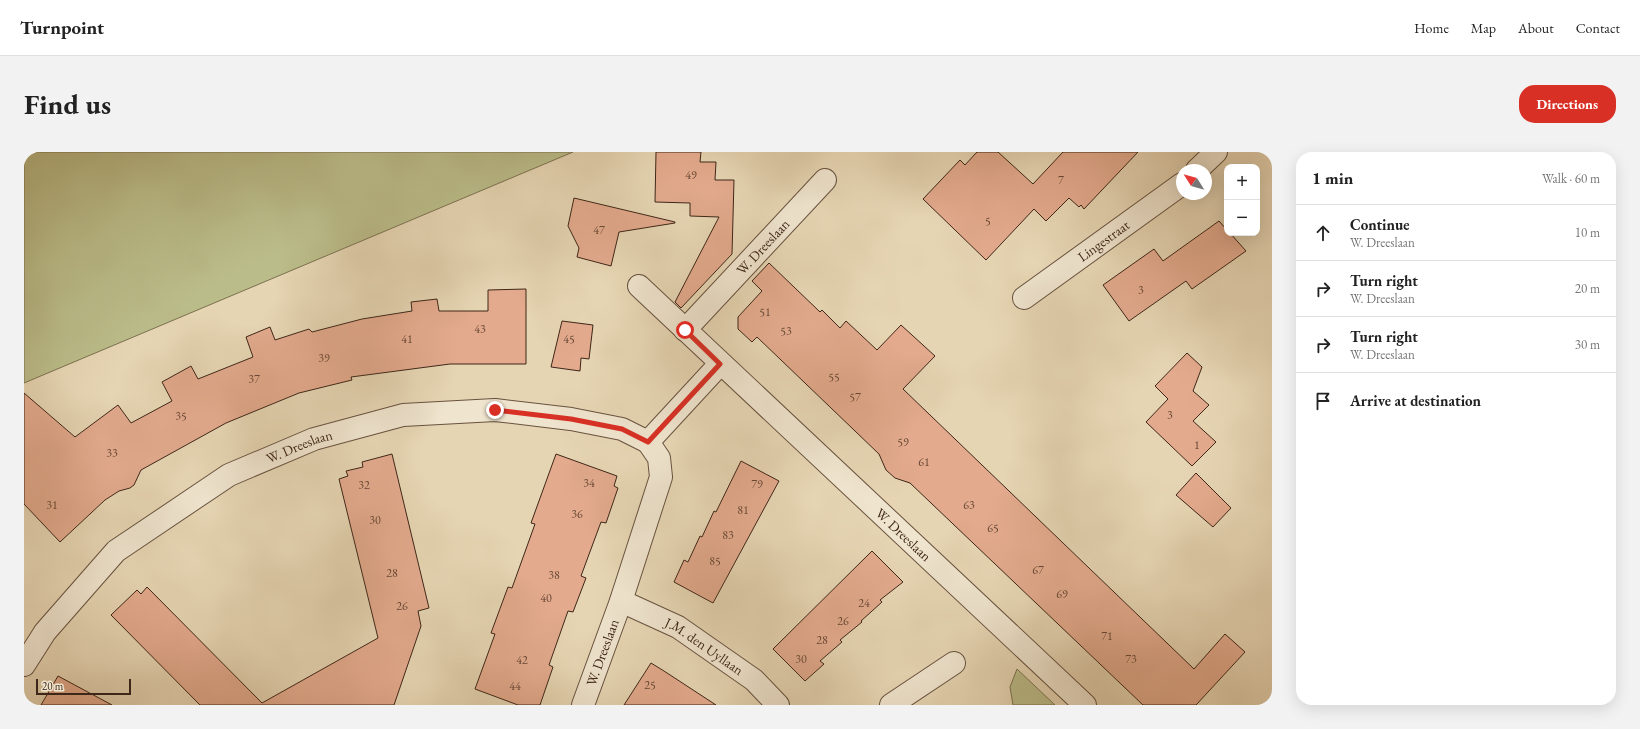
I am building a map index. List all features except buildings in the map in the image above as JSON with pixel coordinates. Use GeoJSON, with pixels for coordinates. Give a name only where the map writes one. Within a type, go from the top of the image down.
{"type":"FeatureCollection","features":[{"type":"Feature","properties":{"kind":"street"},"geometry":{"type":"LineString","coordinates":[[1203,164],[1216,152]]}},
{"type":"Feature","properties":{"kind":"street","name":"W. Dreeslaan"},"geometry":{"type":"LineString","coordinates":[[685,330],[825,180]]}},
{"type":"Feature","properties":{"kind":"street","name":"Lingestraat"},"geometry":{"type":"LineString","coordinates":[[1024,298],[1176,188]]}},
{"type":"Feature","properties":{"kind":"street","name":"W. Dreeslaan"},"geometry":{"type":"LineString","coordinates":[[639,286],[720,364],[1085,705]]}},
{"type":"Feature","properties":{"kind":"street"},"geometry":{"type":"LineString","coordinates":[[648,442],[720,364]]}},
{"type":"Feature","properties":{"kind":"street","name":"W. Dreeslaan"},"geometry":{"type":"LineString","coordinates":[[24,665],[45,632],[116,551],[229,475],[314,438],[403,415],[495,410],[571,419],[622,429],[648,442],[659,458],[662,477],[621,601],[583,705]]}},
{"type":"Feature","properties":{"kind":"street","name":"J.M. den Uyllaan"},"geometry":{"type":"LineString","coordinates":[[621,601],[678,627],[754,680],[778,705]]}},
{"type":"Feature","properties":{"kind":"street"},"geometry":{"type":"LineString","coordinates":[[891,705],[954,663]]}},
{"type":"Feature","properties":{"kind":"green space"},"geometry":{"type":"Polygon","coordinates":[[[24,152],[573,152],[24,383],[24,152]]]}},
{"type":"Feature","properties":{"kind":"green space"},"geometry":{"type":"Polygon","coordinates":[[[1017,669],[1055,705],[1013,705],[1010,687],[1017,669]]]}},
{"type":"Feature","properties":{"kind":"route"},"geometry":{"type":"LineString","coordinates":[[495,410],[571,419],[622,429],[648,442],[720,364],[685,330]]}}]}
